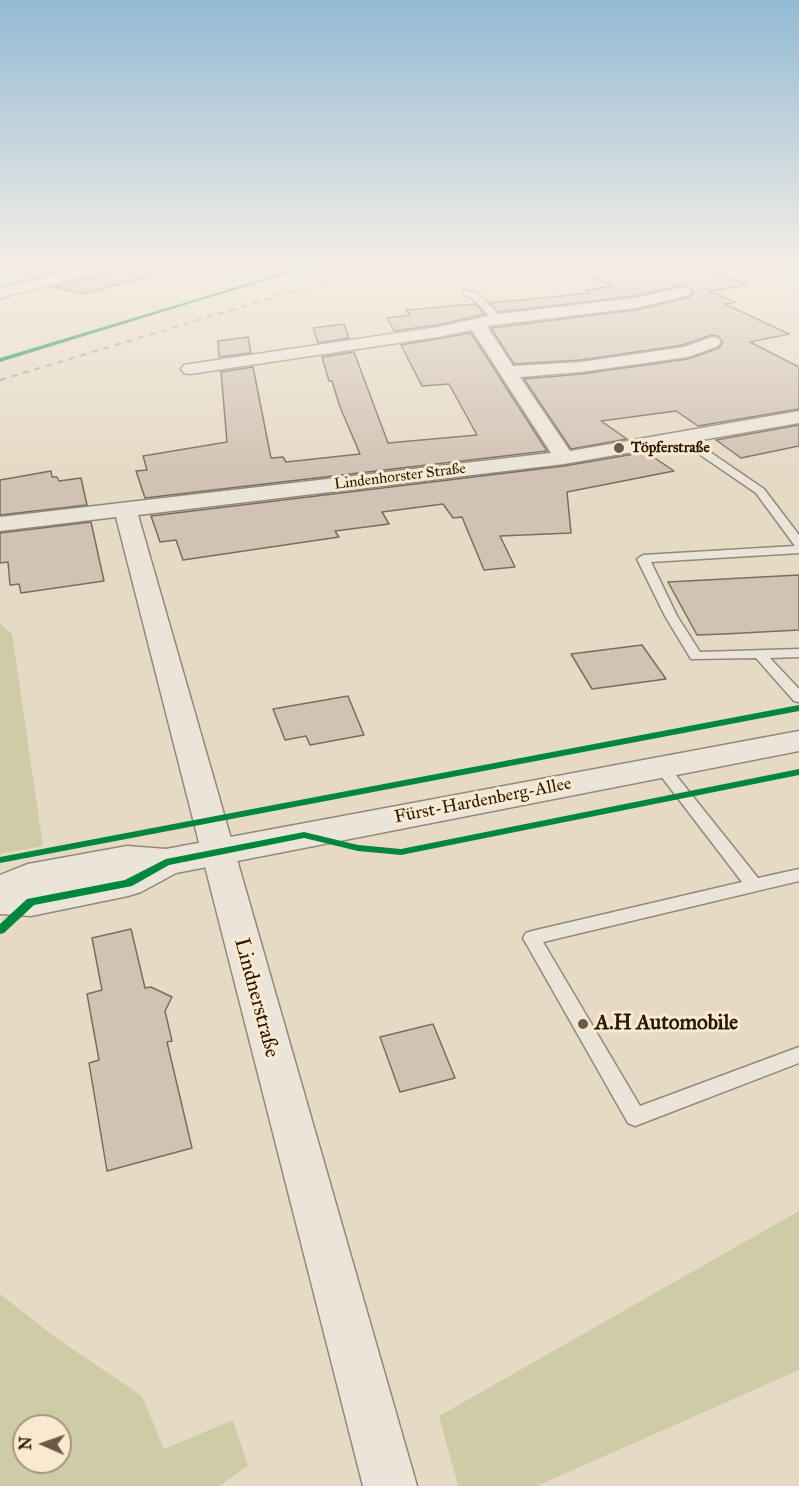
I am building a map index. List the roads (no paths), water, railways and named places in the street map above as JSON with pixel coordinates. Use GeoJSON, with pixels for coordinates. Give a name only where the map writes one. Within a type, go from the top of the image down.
{"type":"FeatureCollection","features":[{"type":"Feature","properties":{"kind":"street"},"geometry":{"type":"LineString","coordinates":[[190,369],[422,334]]}},
{"type":"Feature","properties":{"kind":"street"},"geometry":{"type":"LineString","coordinates":[[483,334],[564,458]]}},
{"type":"Feature","properties":{"kind":"street"},"geometry":{"type":"LineString","coordinates":[[507,372],[581,367],[670,355],[688,352],[712,342]]}},
{"type":"Feature","properties":{"kind":"street","name":"Lindenhorster Straße"},"geometry":{"type":"LineString","coordinates":[[0,524],[564,458],[799,417]]}},
{"type":"Feature","properties":{"kind":"street","name":"Lindnerstraße"},"geometry":{"type":"LineString","coordinates":[[125,509],[216,853],[390,1486]]}},
{"type":"Feature","properties":{"kind":"street","name":"Fürst-Hardenberg-Allee"},"geometry":{"type":"LineString","coordinates":[[0,891],[28,877],[127,859],[166,862],[799,741]]}},
{"type":"Feature","properties":{"kind":"street","name":"Fürst-Hardenberg-Allee"},"geometry":{"type":"LineString","coordinates":[[0,900],[31,902],[128,883],[166,862]]}},
{"type":"Feature","properties":{"kind":"lane"},"geometry":{"type":"LineString","coordinates":[[681,437],[760,491],[799,543]]}},
{"type":"Feature","properties":{"kind":"lane"},"geometry":{"type":"LineString","coordinates":[[799,549],[643,559],[671,616],[696,656],[799,653]]}},
{"type":"Feature","properties":{"kind":"lane"},"geometry":{"type":"LineString","coordinates":[[759,654],[799,699]]}},
{"type":"Feature","properties":{"kind":"lane"},"geometry":{"type":"LineString","coordinates":[[662,767],[754,885]]}},
{"type":"Feature","properties":{"kind":"lane"},"geometry":{"type":"LineString","coordinates":[[799,875],[532,938],[635,1117],[799,1055]]}},
{"type":"Feature","properties":{"kind":"railway"},"geometry":{"type":"LineString","coordinates":[[0,380],[151,334]]}},
{"type":"Feature","properties":{"kind":"place","name":"Töpferstraße"},"geometry":{"type":"Point","coordinates":[619,448]}},
{"type":"Feature","properties":{"kind":"place","name":"A.H Automobile"},"geometry":{"type":"Point","coordinates":[583,1024]}}]}
